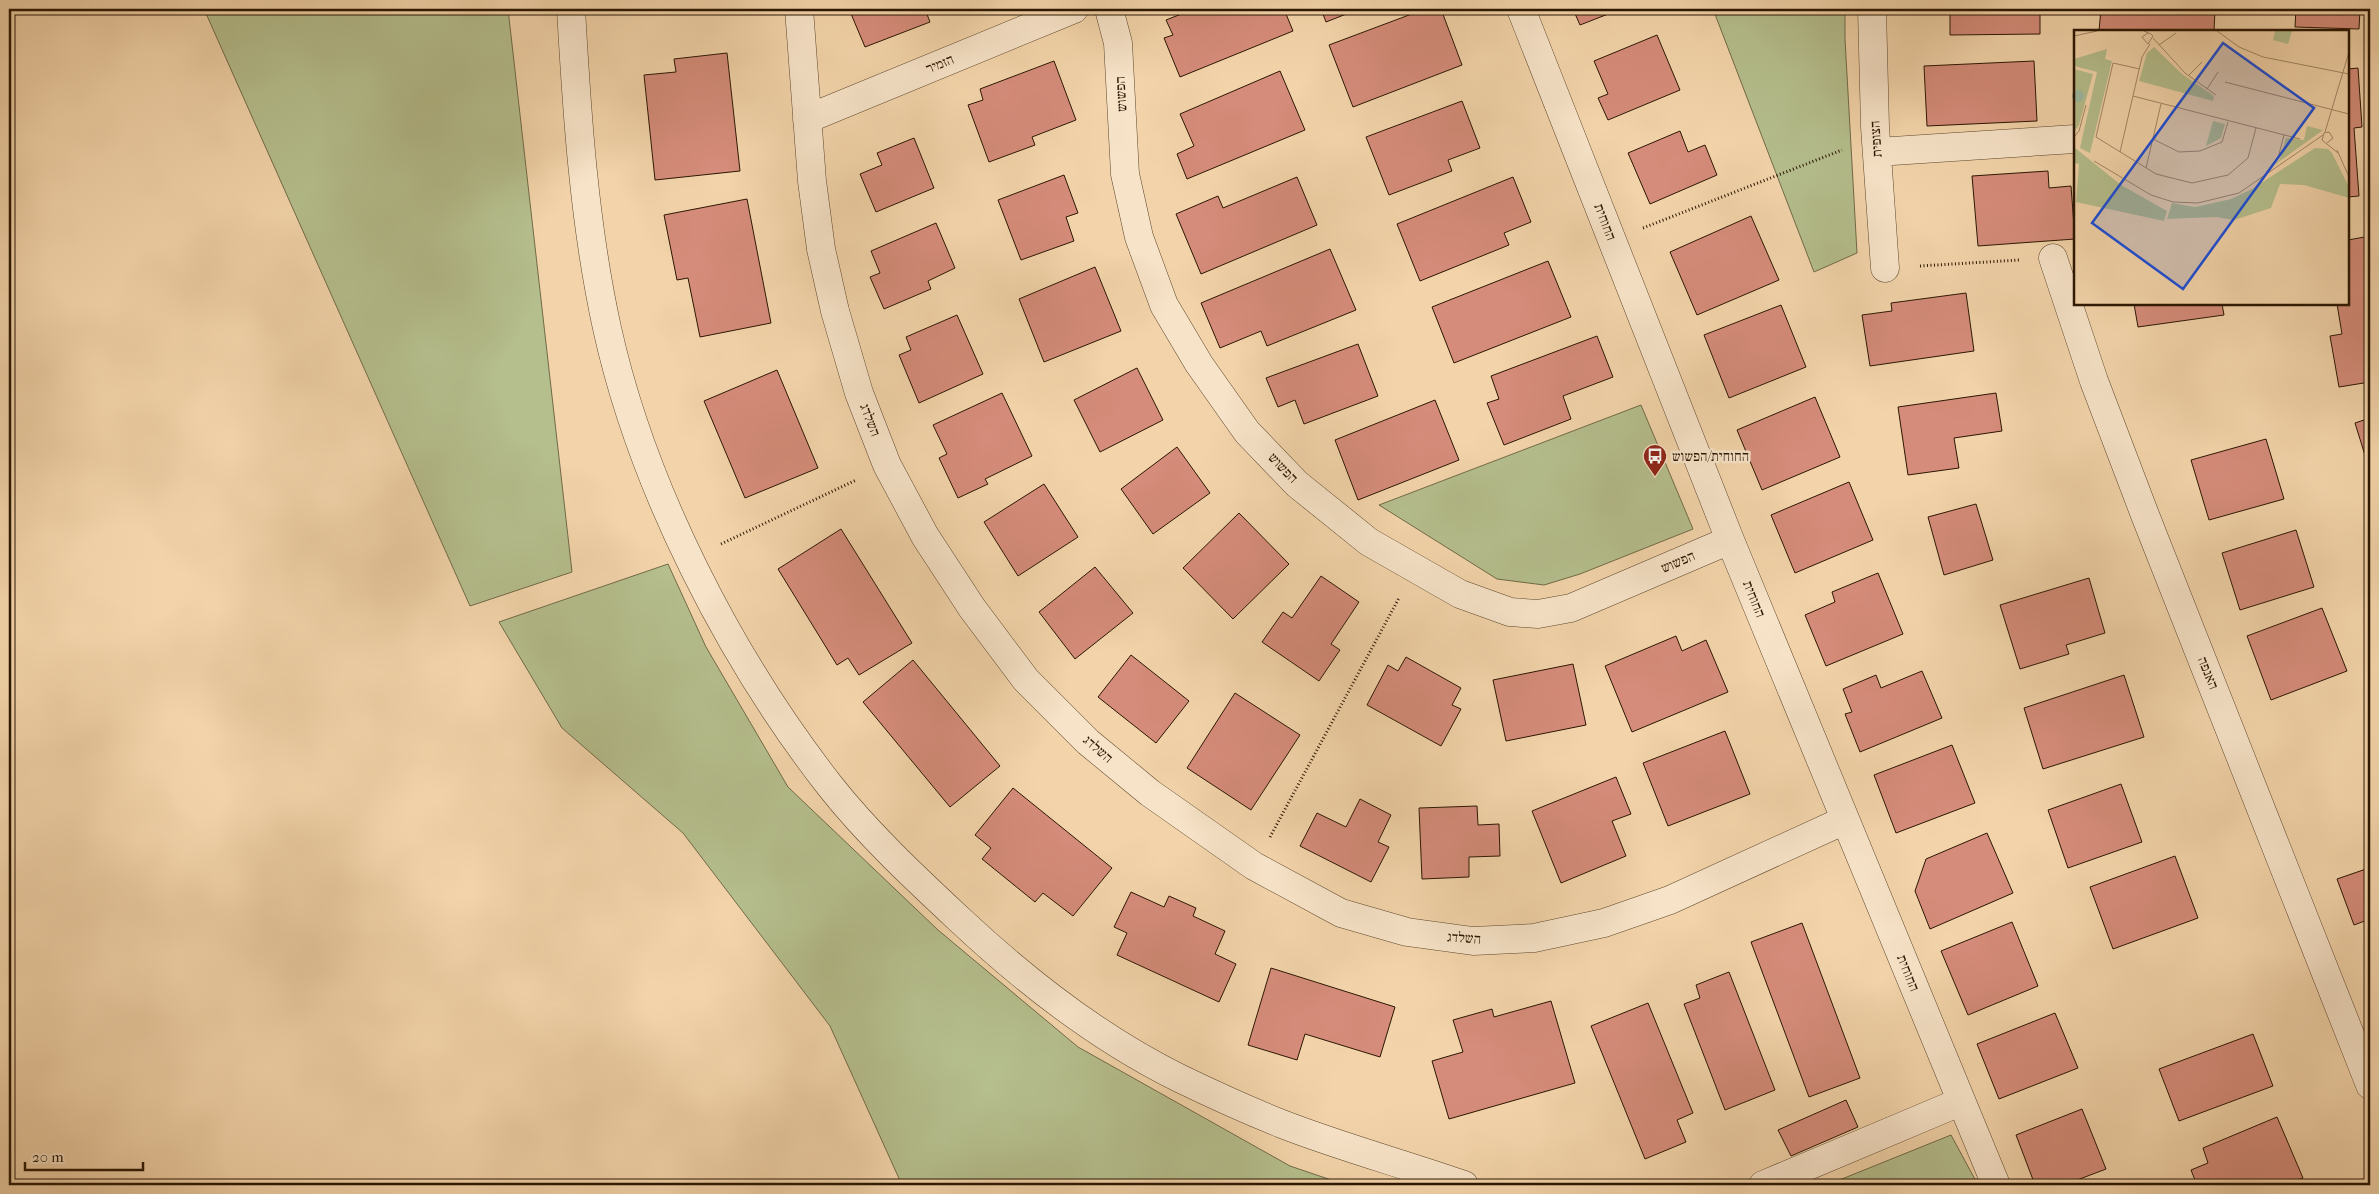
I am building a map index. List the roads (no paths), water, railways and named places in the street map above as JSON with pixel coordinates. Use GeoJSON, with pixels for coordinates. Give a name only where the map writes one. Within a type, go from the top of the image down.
{"type":"FeatureCollection","features":[{"type":"Feature","properties":{"kind":"street"},"geometry":{"type":"LineString","coordinates":[[571,9],[577,103],[590,228],[607,329],[638,437],[689,559],[753,679],[831,788],[909,872],[993,951],[1082,1021],[1176,1077],[1282,1124],[1464,1185]]}},
{"type":"Feature","properties":{"kind":"street","name":"השלדג"},"geometry":{"type":"LineString","coordinates":[[799,9],[812,182],[821,248],[835,311],[859,393],[887,465],[925,536],[972,608],[1026,680],[1088,742],[1150,793],[1254,866],[1342,913],[1407,932],[1473,941],[1534,938],[1604,923],[1670,900],[1845,820]]}},
{"type":"Feature","properties":{"kind":"street","name":"הזמיר"},"geometry":{"type":"LineString","coordinates":[[807,118],[1074,9]]}},
{"type":"Feature","properties":{"kind":"street","name":"הפשוש"},"geometry":{"type":"LineString","coordinates":[[1109,9],[1118,44],[1125,174],[1139,237],[1164,305],[1199,364],[1247,432],[1291,478],[1369,542],[1460,594],[1510,612],[1538,614],[1571,608],[1730,540]]}},
{"type":"Feature","properties":{"kind":"street","name":"החוחית"},"geometry":{"type":"LineString","coordinates":[[1521,9],[1730,540],[1960,1102],[1996,1185]]}},
{"type":"Feature","properties":{"kind":"street","name":"הצופית"},"geometry":{"type":"LineString","coordinates":[[1872,9],[1876,145],[1885,268]]}},
{"type":"Feature","properties":{"kind":"street"},"geometry":{"type":"LineString","coordinates":[[1876,145],[2074,139]]}},
{"type":"Feature","properties":{"kind":"street","name":"האנפה"},"geometry":{"type":"LineString","coordinates":[[2053,258],[2094,381],[2138,497],[2370,1085]]}},
{"type":"Feature","properties":{"kind":"street"},"geometry":{"type":"LineString","coordinates":[[1762,1185],[1960,1102]]}},
{"type":"Feature","properties":{"kind":"place","name":"החוחית/הפשוש"},"geometry":{"type":"Point","coordinates":[1655,477]}}]}
